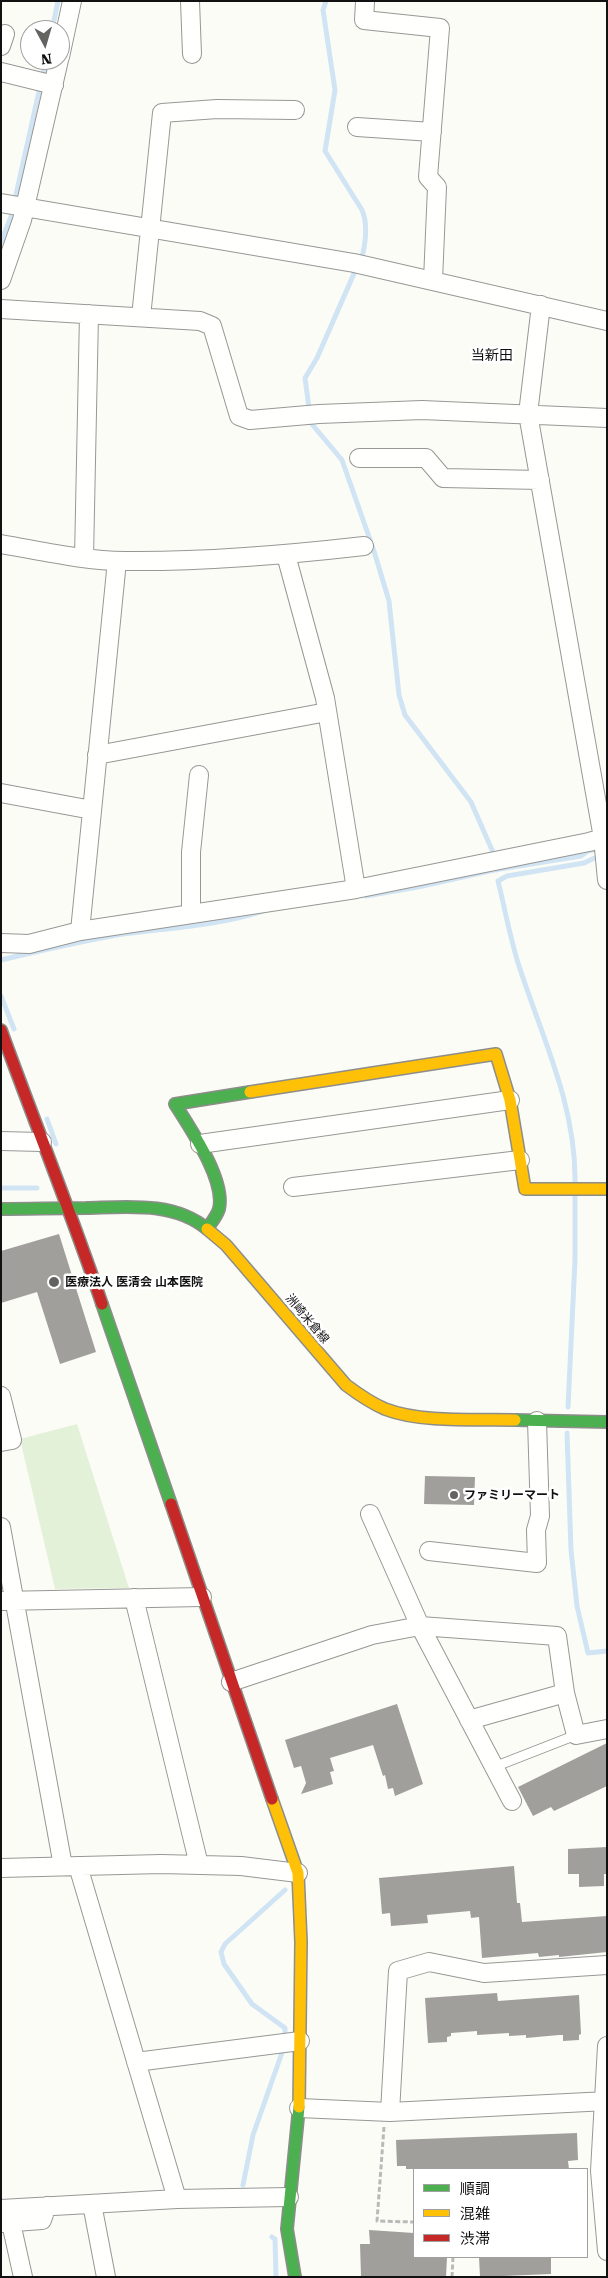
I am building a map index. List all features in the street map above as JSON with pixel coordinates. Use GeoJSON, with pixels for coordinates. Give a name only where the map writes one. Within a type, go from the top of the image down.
{"type":"FeatureCollection","features":[{"type":"Feature","properties":{"kind":"street"},"geometry":{"type":"LineString","coordinates":[[68,20],[72,1]]}},
{"type":"Feature","properties":{"kind":"street"},"geometry":{"type":"LineString","coordinates":[[190,1],[192,54]]}},
{"type":"Feature","properties":{"kind":"street"},"geometry":{"type":"LineString","coordinates":[[365,2],[364,20],[440,28],[428,177],[437,187],[433,280]]}},
{"type":"Feature","properties":{"kind":"street"},"geometry":{"type":"LineString","coordinates":[[1,280],[13,205],[56,70]]}},
{"type":"Feature","properties":{"kind":"street"},"geometry":{"type":"LineString","coordinates":[[1,72],[51,85]]}},
{"type":"Feature","properties":{"kind":"street"},"geometry":{"type":"LineString","coordinates":[[142,317],[149,228],[162,113],[216,109],[296,110]]}},
{"type":"Feature","properties":{"kind":"street"},"geometry":{"type":"LineString","coordinates":[[357,126],[432,132]]}},
{"type":"Feature","properties":{"kind":"street"},"geometry":{"type":"LineString","coordinates":[[13,205],[359,264],[607,321]]}},
{"type":"Feature","properties":{"kind":"street"},"geometry":{"type":"LineString","coordinates":[[541,305],[528,414],[604,843],[607,880]]}},
{"type":"Feature","properties":{"kind":"street"},"geometry":{"type":"LineString","coordinates":[[1,309],[200,321],[212,326],[239,416],[250,420],[319,414],[422,410],[607,418]]}},
{"type":"Feature","properties":{"kind":"street"},"geometry":{"type":"LineString","coordinates":[[84,558],[89,314]]}},
{"type":"Feature","properties":{"kind":"street"},"geometry":{"type":"LineString","coordinates":[[359,458],[426,458],[443,478],[540,480]]}},
{"type":"Feature","properties":{"kind":"street"},"geometry":{"type":"LineString","coordinates":[[1,544],[116,565],[287,559],[364,546]]}},
{"type":"Feature","properties":{"kind":"street"},"geometry":{"type":"LineString","coordinates":[[287,559],[328,712],[356,889]]}},
{"type":"Feature","properties":{"kind":"street"},"geometry":{"type":"LineString","coordinates":[[80,931],[116,565]]}},
{"type":"Feature","properties":{"kind":"street"},"geometry":{"type":"LineString","coordinates":[[97,755],[328,712]]}},
{"type":"Feature","properties":{"kind":"street"},"geometry":{"type":"LineString","coordinates":[[191,914],[191,852],[199,775]]}},
{"type":"Feature","properties":{"kind":"street"},"geometry":{"type":"LineString","coordinates":[[1,793],[92,810]]}},
{"type":"Feature","properties":{"kind":"street"},"geometry":{"type":"LineString","coordinates":[[1,944],[30,944],[80,931],[356,889],[589,842],[604,843]]}},
{"type":"Feature","properties":{"kind":"street"},"geometry":{"type":"LineString","coordinates":[[1,1030],[5,1049],[67,1203],[202,1596],[238,1680],[298,1874],[301,1942],[290,2042],[299,2108],[287,2228],[295,2277]]}},
{"type":"Feature","properties":{"kind":"street"},"geometry":{"type":"LineString","coordinates":[[208,1229],[219,1208],[218,1189],[200,1144],[175,1104],[496,1054],[510,1100],[525,1190],[607,1189]]}},
{"type":"Feature","properties":{"kind":"street"},"geometry":{"type":"LineString","coordinates":[[200,1144],[510,1100]]}},
{"type":"Feature","properties":{"kind":"street"},"geometry":{"type":"LineString","coordinates":[[1,1141],[42,1142]]}},
{"type":"Feature","properties":{"kind":"street"},"geometry":{"type":"LineString","coordinates":[[292,1187],[520,1160]]}},
{"type":"Feature","properties":{"kind":"street","name":"洲崎米倉線"},"geometry":{"type":"LineString","coordinates":[[1,1210],[67,1203],[147,1207],[175,1212],[201,1224],[226,1245],[346,1385],[365,1399],[388,1412],[413,1417],[607,1422]]}},
{"type":"Feature","properties":{"kind":"street"},"geometry":{"type":"LineString","coordinates":[[1,1396],[12,1440],[1,1442]]}},
{"type":"Feature","properties":{"kind":"street"},"geometry":{"type":"LineString","coordinates":[[430,1552],[537,1563],[536,1530],[540,1516],[537,1421]]}},
{"type":"Feature","properties":{"kind":"street"},"geometry":{"type":"LineString","coordinates":[[370,1514],[420,1626],[512,1801]]}},
{"type":"Feature","properties":{"kind":"street"},"geometry":{"type":"LineString","coordinates":[[1,1527],[8,1601],[71,1866],[136,2062],[177,2199]]}},
{"type":"Feature","properties":{"kind":"street"},"geometry":{"type":"LineString","coordinates":[[8,1601],[202,1596]]}},
{"type":"Feature","properties":{"kind":"street"},"geometry":{"type":"LineString","coordinates":[[134,1598],[199,1865]]}},
{"type":"Feature","properties":{"kind":"street"},"geometry":{"type":"LineString","coordinates":[[238,1680],[372,1635],[420,1626],[557,1636],[565,1693],[576,1735],[607,1729]]}},
{"type":"Feature","properties":{"kind":"street"},"geometry":{"type":"LineString","coordinates":[[469,1720],[565,1693]]}},
{"type":"Feature","properties":{"kind":"street"},"geometry":{"type":"LineString","coordinates":[[1,1868],[199,1865],[241,1866],[298,1874]]}},
{"type":"Feature","properties":{"kind":"street"},"geometry":{"type":"LineString","coordinates":[[388,2112],[398,1971],[430,1962],[484,1973],[607,1965]]}},
{"type":"Feature","properties":{"kind":"street"},"geometry":{"type":"LineString","coordinates":[[136,2062],[290,2042]]}},
{"type":"Feature","properties":{"kind":"street"},"geometry":{"type":"LineString","coordinates":[[607,2046],[600,2180],[607,2251]]}},
{"type":"Feature","properties":{"kind":"street"},"geometry":{"type":"LineString","coordinates":[[299,2108],[388,2112],[605,2102]]}},
{"type":"Feature","properties":{"kind":"street"},"geometry":{"type":"LineString","coordinates":[[23,2277],[4,2218],[42,2220],[47,2206],[177,2199],[289,2197]]}},
{"type":"Feature","properties":{"kind":"street"},"geometry":{"type":"LineString","coordinates":[[92,2204],[106,2277]]}},
{"type":"Feature","properties":{"kind":"lane"},"geometry":{"type":"LineString","coordinates":[[494,1767],[576,1735]]}},
{"type":"Feature","properties":{"kind":"path"},"geometry":{"type":"LineString","coordinates":[[388,2112],[377,2221],[413,2222]]}},
{"type":"Feature","properties":{"kind":"path"},"geometry":{"type":"LineString","coordinates":[[452,2277],[453,2258]]}},
{"type":"Feature","properties":{"kind":"green space"},"geometry":{"type":"Polygon","coordinates":[[[77,1424],[129,1588],[55,1589],[20,1439],[77,1424]]]}},
{"type":"Feature","properties":{"kind":"building"},"geometry":{"type":"Polygon","coordinates":[[[59,1234],[96,1352],[60,1364],[37,1292],[1,1303],[1,1251],[59,1234]]]}},
{"type":"Feature","properties":{"kind":"building"},"geometry":{"type":"Polygon","coordinates":[[[425,1476],[475,1477],[474,1505],[424,1504],[425,1476]]]}},
{"type":"Feature","properties":{"kind":"building"},"geometry":{"type":"Polygon","coordinates":[[[397,1704],[423,1784],[395,1796],[393,1788],[388,1789],[385,1775],[383,1776],[373,1745],[330,1758],[334,1771],[330,1772],[333,1784],[301,1794],[306,1783],[301,1766],[294,1768],[285,1740],[397,1704]]]}},
{"type":"Feature","properties":{"kind":"building"},"geometry":{"type":"Polygon","coordinates":[[[607,1743],[607,1786],[554,1811],[551,1807],[533,1816],[518,1787],[607,1743]]]}},
{"type":"Feature","properties":{"kind":"building"},"geometry":{"type":"Polygon","coordinates":[[[607,1847],[607,1874],[604,1874],[604,1886],[579,1887],[579,1874],[568,1874],[568,1849],[607,1847]]]}},
{"type":"Feature","properties":{"kind":"building"},"geometry":{"type":"Polygon","coordinates":[[[514,1866],[517,1903],[520,1903],[522,1922],[607,1916],[607,1952],[559,1957],[559,1955],[539,1957],[538,1953],[482,1958],[479,1917],[471,1918],[470,1911],[427,1915],[428,1923],[391,1926],[390,1913],[382,1914],[379,1878],[514,1866]]]}},
{"type":"Feature","properties":{"kind":"building"},"geometry":{"type":"Polygon","coordinates":[[[497,1993],[498,2001],[579,1995],[581,2034],[579,2035],[579,2040],[563,2041],[563,2035],[526,2038],[526,2035],[509,2036],[509,2033],[477,2035],[477,2031],[451,2033],[451,2036],[447,2037],[447,2042],[428,2043],[425,1998],[497,1993]]]}},
{"type":"Feature","properties":{"kind":"building"},"geometry":{"type":"Polygon","coordinates":[[[577,2133],[578,2160],[568,2161],[569,2168],[406,2169],[406,2166],[397,2166],[396,2140],[577,2133]]]}},
{"type":"Feature","properties":{"kind":"building"},"geometry":{"type":"Polygon","coordinates":[[[369,2230],[413,2233],[413,2258],[447,2258],[446,2277],[361,2276],[360,2244],[370,2244],[369,2230]]]}},
{"type":"Feature","properties":{"kind":"building"},"geometry":{"type":"Polygon","coordinates":[[[479,2258],[551,2258],[551,2274],[480,2277],[479,2258]]]}},
{"type":"Feature","properties":{"kind":"waterway"},"geometry":{"type":"LineString","coordinates":[[54,20],[58,1]]}},
{"type":"Feature","properties":{"kind":"waterway"},"geometry":{"type":"LineString","coordinates":[[326,1],[323,10],[335,90],[325,151],[362,210],[366,232],[363,253],[317,358],[305,378],[311,423],[342,460],[374,551],[389,601],[399,695],[405,715],[471,802],[492,850],[497,870]]}},
{"type":"Feature","properties":{"kind":"waterway"},"geometry":{"type":"LineString","coordinates":[[1,242],[11,217],[44,70]]}},
{"type":"Feature","properties":{"kind":"waterway"},"geometry":{"type":"LineString","coordinates":[[366,896],[418,887],[494,870],[581,856],[588,851],[602,848]]}},
{"type":"Feature","properties":{"kind":"waterway"},"geometry":{"type":"LineString","coordinates":[[575,1182],[574,1154],[564,1099],[516,955],[498,881],[507,876],[584,863],[603,854]]}},
{"type":"Feature","properties":{"kind":"waterway"},"geometry":{"type":"LineString","coordinates":[[1,960],[117,935],[228,920],[263,911]]}},
{"type":"Feature","properties":{"kind":"waterway"},"geometry":{"type":"LineString","coordinates":[[1,996],[14,1029]]}},
{"type":"Feature","properties":{"kind":"waterway"},"geometry":{"type":"LineString","coordinates":[[47,1119],[56,1144]]}},
{"type":"Feature","properties":{"kind":"waterway"},"geometry":{"type":"LineString","coordinates":[[1,1188],[37,1188]]}},
{"type":"Feature","properties":{"kind":"waterway"},"geometry":{"type":"LineString","coordinates":[[568,1407],[575,1260],[575,1195]]}},
{"type":"Feature","properties":{"kind":"waterway"},"geometry":{"type":"LineString","coordinates":[[567,1433],[571,1550],[577,1606],[588,1653],[607,1651]]}},
{"type":"Feature","properties":{"kind":"waterway"},"geometry":{"type":"LineString","coordinates":[[285,1890],[225,1944],[221,1952],[224,1964],[252,2004],[285,2028],[285,2039]]}},
{"type":"Feature","properties":{"kind":"waterway"},"geometry":{"type":"LineString","coordinates":[[243,2185],[253,2135],[284,2047]]}},
{"type":"Feature","properties":{"kind":"waterway"},"geometry":{"type":"LineString","coordinates":[[272,2237],[275,2239],[276,2277]]}},
{"type":"Feature","properties":{"kind":"traffic: fast"},"geometry":{"type":"LineString","coordinates":[[207,1229],[219,1209],[220,1197],[217,1184],[205,1155],[175,1104],[250,1092]]}},
{"type":"Feature","properties":{"kind":"traffic: fast"},"geometry":{"type":"LineString","coordinates":[[1,1209],[149,1208],[180,1214],[194,1220],[207,1229]]}},
{"type":"Feature","properties":{"kind":"traffic: fast"},"geometry":{"type":"LineString","coordinates":[[102,1304],[171,1504]]}},
{"type":"Feature","properties":{"kind":"traffic: fast"},"geometry":{"type":"LineString","coordinates":[[515,1420],[607,1422]]}},
{"type":"Feature","properties":{"kind":"traffic: fast"},"geometry":{"type":"LineString","coordinates":[[295,2277],[287,2229],[299,2107]]}},
{"type":"Feature","properties":{"kind":"traffic: slow"},"geometry":{"type":"LineString","coordinates":[[250,1092],[496,1054],[510,1100],[525,1189],[607,1189]]}},
{"type":"Feature","properties":{"kind":"traffic: slow"},"geometry":{"type":"LineString","coordinates":[[207,1229],[226,1245],[346,1385],[365,1398],[385,1409],[415,1416],[449,1419],[515,1420]]}},
{"type":"Feature","properties":{"kind":"traffic: slow"},"geometry":{"type":"LineString","coordinates":[[272,1799],[298,1873],[301,1942],[299,2107]]}},
{"type":"Feature","properties":{"kind":"traffic: jam"},"geometry":{"type":"LineString","coordinates":[[1,1030],[102,1304]]}},
{"type":"Feature","properties":{"kind":"traffic: jam"},"geometry":{"type":"LineString","coordinates":[[171,1504],[272,1799]]}},
{"type":"Feature","properties":{"kind":"place","name":"医療法人 医清会 山本医院"},"geometry":{"type":"Point","coordinates":[54,1282]}},
{"type":"Feature","properties":{"kind":"place","name":"ファミリーマート"},"geometry":{"type":"Point","coordinates":[454,1495]}},
{"type":"Feature","properties":{"kind":"district","name":"当新田"},"geometry":{"type":"Point","coordinates":[492,356]}}]}
